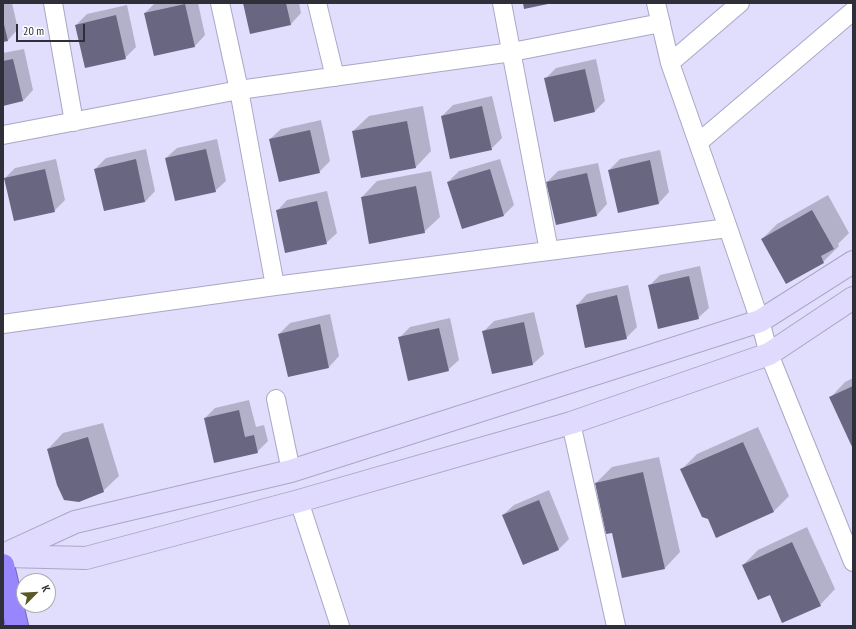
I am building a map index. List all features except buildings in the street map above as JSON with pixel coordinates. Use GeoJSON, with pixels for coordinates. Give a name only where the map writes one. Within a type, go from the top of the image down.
{"type":"FeatureCollection","features":[{"type":"Feature","properties":{"kind":"highway"},"geometry":{"type":"LineString","coordinates":[[3,565],[17,626]]}},
{"type":"Feature","properties":{"kind":"street"},"geometry":{"type":"LineString","coordinates":[[53,3],[74,122]]}},
{"type":"Feature","properties":{"kind":"street"},"geometry":{"type":"LineString","coordinates":[[220,3],[240,90],[275,286]]}},
{"type":"Feature","properties":{"kind":"street"},"geometry":{"type":"LineString","coordinates":[[317,3],[335,77]]}},
{"type":"Feature","properties":{"kind":"street"},"geometry":{"type":"LineString","coordinates":[[502,3],[549,251]]}},
{"type":"Feature","properties":{"kind":"street"},"geometry":{"type":"LineString","coordinates":[[656,3],[670,63],[699,142],[760,321],[769,354],[853,562]]}},
{"type":"Feature","properties":{"kind":"street"},"geometry":{"type":"LineString","coordinates":[[670,63],[740,3]]}},
{"type":"Feature","properties":{"kind":"street"},"geometry":{"type":"LineString","coordinates":[[699,142],[853,11]]}},
{"type":"Feature","properties":{"kind":"street"},"geometry":{"type":"LineString","coordinates":[[3,135],[240,90],[512,52],[661,23]]}},
{"type":"Feature","properties":{"kind":"street"},"geometry":{"type":"LineString","coordinates":[[3,324],[275,286],[728,228]]}},
{"type":"Feature","properties":{"kind":"street"},"geometry":{"type":"LineString","coordinates":[[3,556],[75,522],[291,471],[760,321],[853,262]]}},
{"type":"Feature","properties":{"kind":"street"},"geometry":{"type":"LineString","coordinates":[[3,556],[86,558],[299,501],[571,423],[769,354],[853,298]]}},
{"type":"Feature","properties":{"kind":"street"},"geometry":{"type":"LineString","coordinates":[[276,399],[291,471]]}},
{"type":"Feature","properties":{"kind":"street"},"geometry":{"type":"LineString","coordinates":[[571,423],[616,626]]}},
{"type":"Feature","properties":{"kind":"street"},"geometry":{"type":"LineString","coordinates":[[299,501],[340,626]]}}]}
